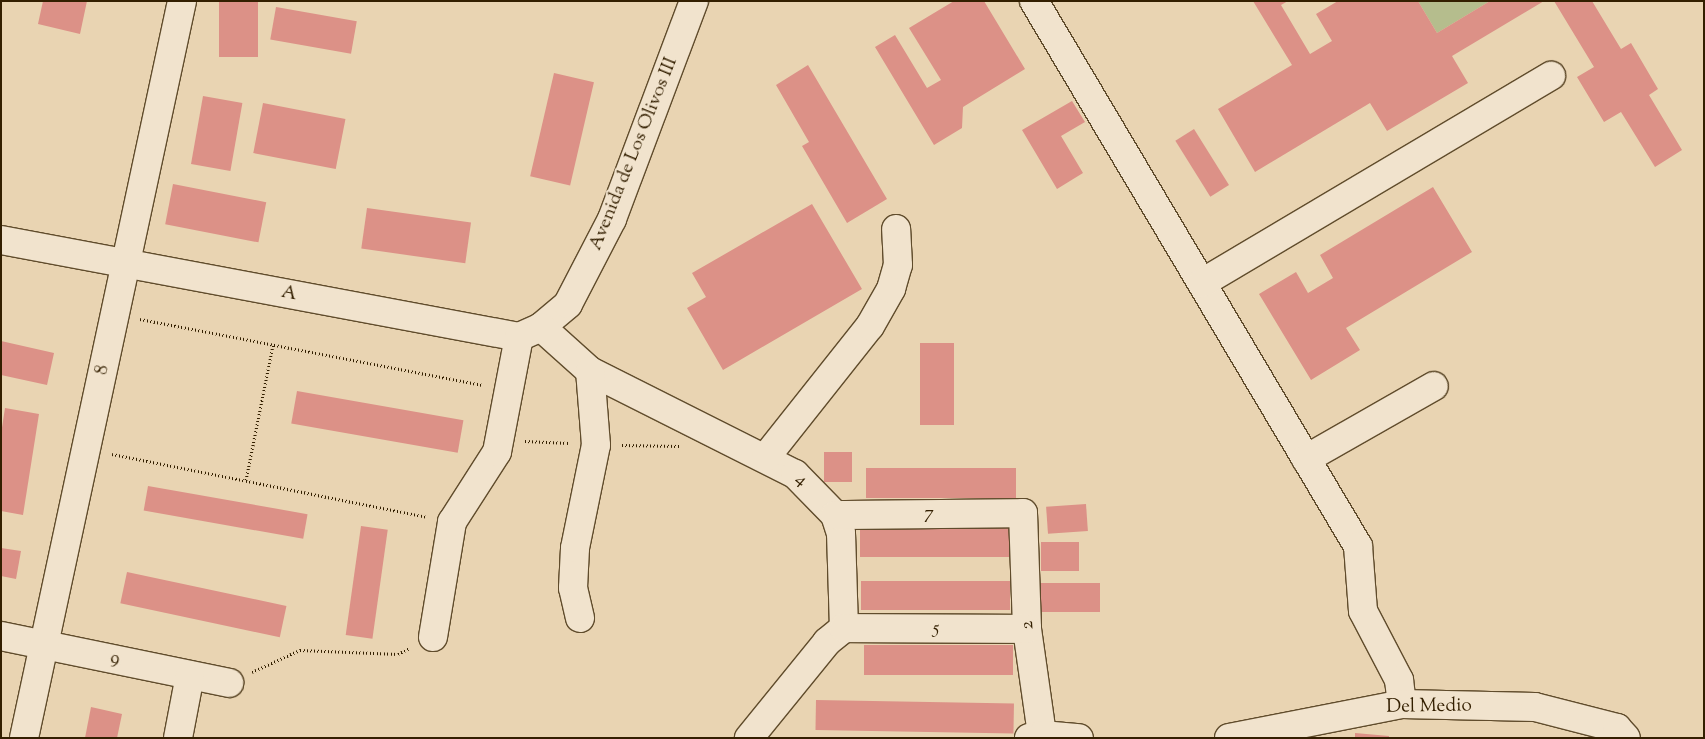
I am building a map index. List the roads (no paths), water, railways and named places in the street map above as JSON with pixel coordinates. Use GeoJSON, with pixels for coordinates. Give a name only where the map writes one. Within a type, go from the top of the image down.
{"type":"FeatureCollection","features":[{"type":"Feature","properties":{"kind":"street","name":"8"},"geometry":{"type":"LineString","coordinates":[[24,738],[182,1]]}},
{"type":"Feature","properties":{"kind":"street","name":"Avenida de Los Olivos III"},"geometry":{"type":"LineString","coordinates":[[530,332],[568,304],[612,218],[694,1]]}},
{"type":"Feature","properties":{"kind":"street"},"geometry":{"type":"LineString","coordinates":[[1034,1],[1358,546],[1362,611],[1399,680],[1402,704]]}},
{"type":"Feature","properties":{"kind":"street"},"geometry":{"type":"LineString","coordinates":[[1202,283],[1551,76]]}},
{"type":"Feature","properties":{"kind":"street"},"geometry":{"type":"LineString","coordinates":[[766,457],[870,326],[891,290],[898,265],[896,229]]}},
{"type":"Feature","properties":{"kind":"street","name":"A"},"geometry":{"type":"LineString","coordinates":[[1,240],[530,332]]}},
{"type":"Feature","properties":{"kind":"street"},"geometry":{"type":"LineString","coordinates":[[433,637],[452,522],[497,452],[508,390],[530,332]]}},
{"type":"Feature","properties":{"kind":"street","name":"4"},"geometry":{"type":"LineString","coordinates":[[530,332],[590,371],[721,438],[766,457],[795,474],[836,515]]}},
{"type":"Feature","properties":{"kind":"street"},"geometry":{"type":"LineString","coordinates":[[580,618],[573,588],[575,548],[596,445],[590,371]]}},
{"type":"Feature","properties":{"kind":"street"},"geometry":{"type":"LineString","coordinates":[[1306,459],[1434,386]]}},
{"type":"Feature","properties":{"kind":"street","name":"7"},"geometry":{"type":"LineString","coordinates":[[836,515],[1023,513]]}},
{"type":"Feature","properties":{"kind":"street","name":"2"},"geometry":{"type":"LineString","coordinates":[[1023,513],[1035,736]]}},
{"type":"Feature","properties":{"kind":"street"},"geometry":{"type":"LineString","coordinates":[[750,736],[827,642],[844,628],[841,533],[836,515]]}},
{"type":"Feature","properties":{"kind":"street","name":"5"},"geometry":{"type":"LineString","coordinates":[[844,628],[1028,630]]}},
{"type":"Feature","properties":{"kind":"street","name":"9"},"geometry":{"type":"LineString","coordinates":[[1,636],[229,683]]}},
{"type":"Feature","properties":{"kind":"street"},"geometry":{"type":"LineString","coordinates":[[178,738],[190,675]]}},
{"type":"Feature","properties":{"kind":"street","name":"Del Medio"},"geometry":{"type":"LineString","coordinates":[[1229,738],[1334,727],[1402,704],[1535,707],[1617,728],[1626,738]]}},
{"type":"Feature","properties":{"kind":"street"},"geometry":{"type":"LineString","coordinates":[[750,736],[778,738]]}},
{"type":"Feature","properties":{"kind":"street"},"geometry":{"type":"LineString","coordinates":[[1035,736],[1079,738]]}}]}
